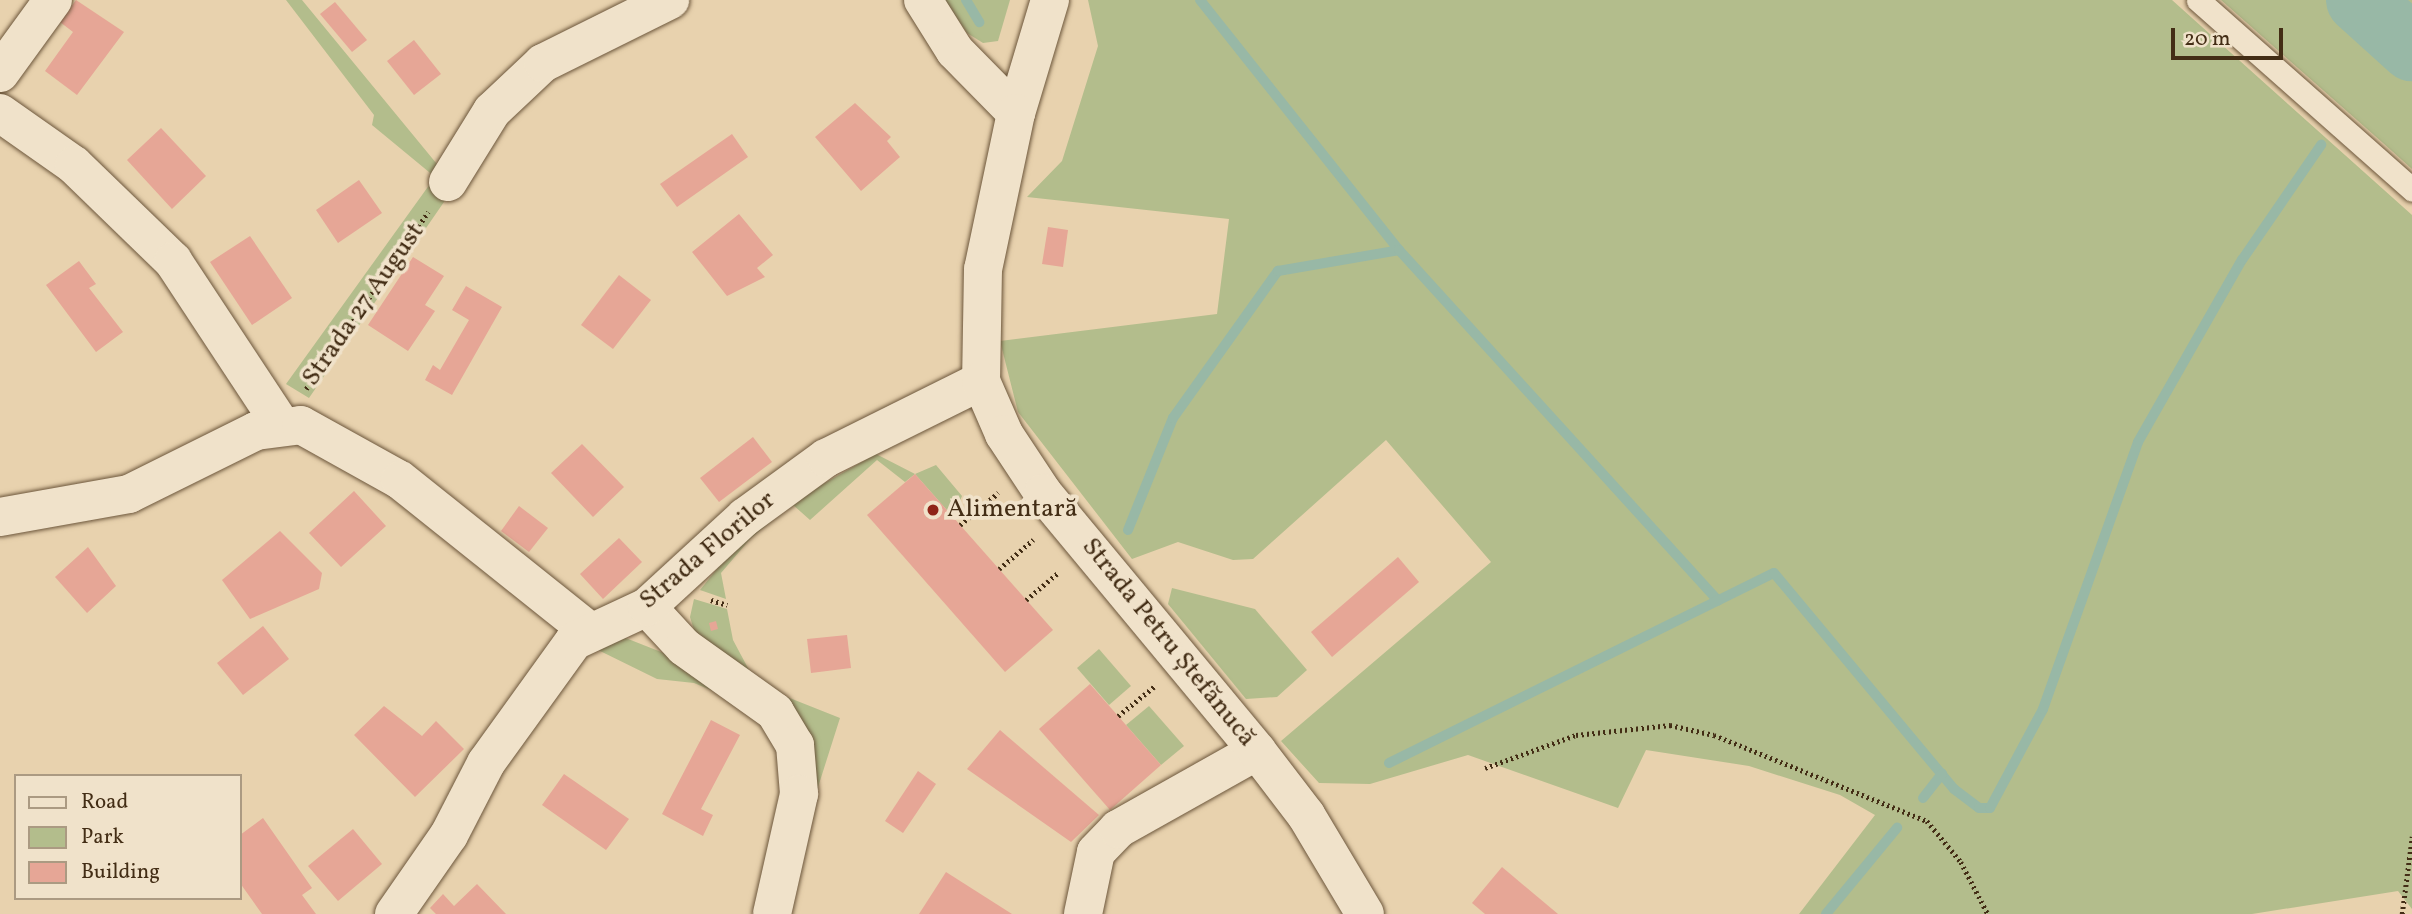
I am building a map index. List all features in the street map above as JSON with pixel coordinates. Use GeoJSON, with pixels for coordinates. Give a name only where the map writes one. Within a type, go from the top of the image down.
{"type":"FeatureCollection","features":[{"type":"Feature","properties":{"kind":"street"},"geometry":{"type":"LineString","coordinates":[[0,73],[53,0]]}},
{"type":"Feature","properties":{"kind":"street"},"geometry":{"type":"LineString","coordinates":[[448,182],[492,111],[543,63],[670,0]]}},
{"type":"Feature","properties":{"kind":"street"},"geometry":{"type":"LineString","coordinates":[[923,0],[955,51],[1016,113]]}},
{"type":"Feature","properties":{"kind":"street","name":"Strada Petru Ștefănucă"},"geometry":{"type":"LineString","coordinates":[[1050,0],[1016,113],[983,269],[981,381],[1004,434],[1043,493],[1257,751],[1306,815],[1365,914]]}},
{"type":"Feature","properties":{"kind":"street"},"geometry":{"type":"LineString","coordinates":[[0,113],[74,165],[173,261],[281,425]]}},
{"type":"Feature","properties":{"kind":"street","name":"Strada Florilor"},"geometry":{"type":"LineString","coordinates":[[394,914],[437,855],[486,762],[563,653],[589,631],[648,607],[787,484],[981,381]]}},
{"type":"Feature","properties":{"kind":"street"},"geometry":{"type":"LineString","coordinates":[[0,517],[129,494],[281,425],[319,430],[400,480],[589,631]]}},
{"type":"Feature","properties":{"kind":"street"},"geometry":{"type":"LineString","coordinates":[[648,607],[684,647],[775,712],[795,745],[799,794],[772,914]]}},
{"type":"Feature","properties":{"kind":"street"},"geometry":{"type":"LineString","coordinates":[[1083,914],[1096,852],[1118,829],[1257,751]]}},
{"type":"Feature","properties":{"kind":"lane"},"geometry":{"type":"LineString","coordinates":[[2198,0],[2412,189]]}},
{"type":"Feature","properties":{"kind":"path","name":"Strada 27 August"},"geometry":{"type":"LineString","coordinates":[[281,425],[448,182]]}},
{"type":"Feature","properties":{"kind":"path"},"geometry":{"type":"LineString","coordinates":[[960,525],[1001,490]]}},
{"type":"Feature","properties":{"kind":"path"},"geometry":{"type":"LineString","coordinates":[[999,569],[1038,535]]}},
{"type":"Feature","properties":{"kind":"path"},"geometry":{"type":"LineString","coordinates":[[1026,600],[1065,567]]}},
{"type":"Feature","properties":{"kind":"path"},"geometry":{"type":"LineString","coordinates":[[1118,716],[1162,680]]}},
{"type":"Feature","properties":{"kind":"path"},"geometry":{"type":"LineString","coordinates":[[1485,768],[1576,735],[1670,725],[1714,735],[1927,821],[1961,862],[1988,914]]}},
{"type":"Feature","properties":{"kind":"path"},"geometry":{"type":"LineString","coordinates":[[2402,914],[2412,836]]}},
{"type":"Feature","properties":{"kind":"green space"},"geometry":{"type":"Polygon","coordinates":[[[286,0],[302,0],[455,186],[309,398],[286,384],[435,177],[372,125],[374,115],[286,0]]]}},
{"type":"Feature","properties":{"kind":"green space"},"geometry":{"type":"Polygon","coordinates":[[[945,0],[1010,0],[998,41],[983,43],[967,33],[945,0]]]}},
{"type":"Feature","properties":{"kind":"green space"},"geometry":{"type":"Polygon","coordinates":[[[1088,0],[2172,0],[2412,215],[2412,909],[2398,891],[2252,914],[1799,914],[1875,815],[1840,795],[1749,766],[1646,750],[1618,808],[1468,755],[1370,784],[1319,783],[1281,741],[1491,562],[1386,440],[1253,559],[1233,560],[1178,542],[1132,559],[1018,412],[1000,341],[1217,314],[1229,219],[1027,197],[1062,161],[1098,46],[1088,0]]]}},
{"type":"Feature","properties":{"kind":"green space"},"geometry":{"type":"Polygon","coordinates":[[[2221,0],[2412,0],[2412,169],[2383,143],[2221,0]]]}},
{"type":"Feature","properties":{"kind":"green space"},"geometry":{"type":"Polygon","coordinates":[[[876,454],[915,474],[905,482],[877,460],[810,520],[792,504],[751,538],[721,573],[726,599],[700,590],[754,523],[876,454]]]}},
{"type":"Feature","properties":{"kind":"green space"},"geometry":{"type":"Polygon","coordinates":[[[936,465],[962,496],[953,517],[915,474],[936,465]]]}},
{"type":"Feature","properties":{"kind":"green space"},"geometry":{"type":"Polygon","coordinates":[[[1172,588],[1255,609],[1307,670],[1277,697],[1246,699],[1168,604],[1172,588]]]}},
{"type":"Feature","properties":{"kind":"green space"},"geometry":{"type":"Polygon","coordinates":[[[694,599],[727,609],[733,640],[757,685],[840,718],[798,850],[808,786],[698,643],[690,617],[694,599]]]}},
{"type":"Feature","properties":{"kind":"green space"},"geometry":{"type":"Polygon","coordinates":[[[618,635],[689,663],[730,698],[694,683],[657,679],[596,649],[572,658],[618,635]]]}},
{"type":"Feature","properties":{"kind":"green space"},"geometry":{"type":"Polygon","coordinates":[[[1099,649],[1131,686],[1109,705],[1077,668],[1099,649]]]}},
{"type":"Feature","properties":{"kind":"green space"},"geometry":{"type":"Polygon","coordinates":[[[1149,706],[1184,746],[1161,765],[1126,725],[1149,706]]]}},
{"type":"Feature","properties":{"kind":"building"},"geometry":{"type":"Polygon","coordinates":[[[76,0],[124,32],[77,95],[45,71],[73,32],[60,22],[76,0]]]}},
{"type":"Feature","properties":{"kind":"building"},"geometry":{"type":"Polygon","coordinates":[[[335,2],[367,40],[352,52],[320,14],[335,2]]]}},
{"type":"Feature","properties":{"kind":"building"},"geometry":{"type":"Polygon","coordinates":[[[414,40],[441,74],[414,95],[387,61],[414,40]]]}},
{"type":"Feature","properties":{"kind":"building"},"geometry":{"type":"Polygon","coordinates":[[[855,103],[891,137],[887,141],[900,157],[861,191],[815,137],[855,103]]]}},
{"type":"Feature","properties":{"kind":"building"},"geometry":{"type":"Polygon","coordinates":[[[161,128],[206,176],[172,209],[127,160],[161,128]]]}},
{"type":"Feature","properties":{"kind":"building"},"geometry":{"type":"Polygon","coordinates":[[[732,134],[748,157],[677,207],[660,184],[732,134]]]}},
{"type":"Feature","properties":{"kind":"building"},"geometry":{"type":"Polygon","coordinates":[[[359,180],[382,213],[338,243],[316,210],[359,180]]]}},
{"type":"Feature","properties":{"kind":"building"},"geometry":{"type":"Polygon","coordinates":[[[739,214],[773,255],[757,268],[765,277],[727,296],[692,252],[739,214]]]}},
{"type":"Feature","properties":{"kind":"building"},"geometry":{"type":"Polygon","coordinates":[[[1048,227],[1068,230],[1063,267],[1042,264],[1048,227]]]}},
{"type":"Feature","properties":{"kind":"building"},"geometry":{"type":"Polygon","coordinates":[[[250,236],[292,298],[252,325],[210,262],[250,236]]]}},
{"type":"Feature","properties":{"kind":"building"},"geometry":{"type":"Polygon","coordinates":[[[413,257],[444,276],[425,305],[435,311],[408,351],[368,325],[413,257]]]}},
{"type":"Feature","properties":{"kind":"building"},"geometry":{"type":"Polygon","coordinates":[[[79,261],[96,284],[89,288],[123,332],[96,352],[46,285],[79,261]]]}},
{"type":"Feature","properties":{"kind":"building"},"geometry":{"type":"Polygon","coordinates":[[[619,275],[651,300],[613,349],[581,325],[619,275]]]}},
{"type":"Feature","properties":{"kind":"building"},"geometry":{"type":"Polygon","coordinates":[[[466,286],[502,307],[452,395],[425,380],[433,365],[440,370],[469,320],[452,310],[466,286]]]}},
{"type":"Feature","properties":{"kind":"building"},"geometry":{"type":"Polygon","coordinates":[[[753,437],[772,462],[719,502],[700,478],[753,437]]]}},
{"type":"Feature","properties":{"kind":"building"},"geometry":{"type":"Polygon","coordinates":[[[582,444],[624,487],[593,517],[551,473],[582,444]]]}},
{"type":"Feature","properties":{"kind":"building"},"geometry":{"type":"Polygon","coordinates":[[[915,474],[1053,630],[1005,672],[867,515],[915,474]]]}},
{"type":"Feature","properties":{"kind":"building"},"geometry":{"type":"Polygon","coordinates":[[[354,491],[386,526],[341,567],[309,533],[354,491]]]}},
{"type":"Feature","properties":{"kind":"building"},"geometry":{"type":"Polygon","coordinates":[[[519,506],[548,528],[529,552],[501,531],[519,506]]]}},
{"type":"Feature","properties":{"kind":"building"},"geometry":{"type":"Polygon","coordinates":[[[280,531],[322,573],[319,589],[250,619],[222,580],[280,531]]]}},
{"type":"Feature","properties":{"kind":"building"},"geometry":{"type":"Polygon","coordinates":[[[619,538],[642,562],[603,599],[580,574],[619,538]]]}},
{"type":"Feature","properties":{"kind":"building"},"geometry":{"type":"Polygon","coordinates":[[[88,547],[116,586],[87,613],[55,577],[88,547]]]}},
{"type":"Feature","properties":{"kind":"building"},"geometry":{"type":"Polygon","coordinates":[[[1398,557],[1419,582],[1332,657],[1311,632],[1398,557]]]}},
{"type":"Feature","properties":{"kind":"building"},"geometry":{"type":"Polygon","coordinates":[[[716,621],[718,629],[711,631],[709,623],[716,621]]]}},
{"type":"Feature","properties":{"kind":"building"},"geometry":{"type":"Polygon","coordinates":[[[263,626],[289,659],[243,695],[217,663],[263,626]]]}},
{"type":"Feature","properties":{"kind":"building"},"geometry":{"type":"Polygon","coordinates":[[[847,635],[851,668],[811,673],[807,639],[847,635]]]}},
{"type":"Feature","properties":{"kind":"building"},"geometry":{"type":"Polygon","coordinates":[[[1090,684],[1161,765],[1110,810],[1039,729],[1090,684]]]}},
{"type":"Feature","properties":{"kind":"building"},"geometry":{"type":"Polygon","coordinates":[[[384,706],[422,736],[436,721],[464,749],[415,797],[354,735],[384,706]]]}},
{"type":"Feature","properties":{"kind":"building"},"geometry":{"type":"Polygon","coordinates":[[[711,720],[740,735],[701,809],[713,815],[703,836],[662,814],[711,720]]]}},
{"type":"Feature","properties":{"kind":"building"},"geometry":{"type":"Polygon","coordinates":[[[1000,730],[1099,815],[1071,842],[967,769],[1000,730]]]}},
{"type":"Feature","properties":{"kind":"building"},"geometry":{"type":"Polygon","coordinates":[[[918,771],[936,784],[903,833],[885,821],[918,771]]]}},
{"type":"Feature","properties":{"kind":"building"},"geometry":{"type":"Polygon","coordinates":[[[564,774],[629,819],[606,850],[542,805],[564,774]]]}},
{"type":"Feature","properties":{"kind":"building"},"geometry":{"type":"Polygon","coordinates":[[[263,818],[312,888],[302,895],[316,914],[262,914],[242,886],[242,834],[263,818]]]}},
{"type":"Feature","properties":{"kind":"building"},"geometry":{"type":"Polygon","coordinates":[[[353,829],[382,864],[338,901],[308,866],[353,829]]]}},
{"type":"Feature","properties":{"kind":"building"},"geometry":{"type":"Polygon","coordinates":[[[1502,867],[1558,914],[1485,914],[1472,903],[1502,867]]]}},
{"type":"Feature","properties":{"kind":"building"},"geometry":{"type":"Polygon","coordinates":[[[946,872],[1012,914],[919,914],[946,872]]]}},
{"type":"Feature","properties":{"kind":"building"},"geometry":{"type":"Polygon","coordinates":[[[477,884],[506,914],[436,914],[430,908],[443,894],[454,906],[477,884]]]}},
{"type":"Feature","properties":{"kind":"waterway"},"geometry":{"type":"LineString","coordinates":[[966,0],[979,22]]}},
{"type":"Feature","properties":{"kind":"waterway"},"geometry":{"type":"LineString","coordinates":[[1200,0],[1399,250]]}},
{"type":"Feature","properties":{"kind":"waterway"},"geometry":{"type":"LineString","coordinates":[[2359,0],[2412,48]]}},
{"type":"Feature","properties":{"kind":"waterway"},"geometry":{"type":"LineString","coordinates":[[1389,763],[1774,573],[1954,789],[1979,808],[1990,808],[2043,709],[2138,442],[2242,260],[2321,145]]}},
{"type":"Feature","properties":{"kind":"waterway"},"geometry":{"type":"LineString","coordinates":[[1128,530],[1173,418],[1278,271],[1399,250],[1718,601]]}},
{"type":"Feature","properties":{"kind":"waterway"},"geometry":{"type":"LineString","coordinates":[[1923,798],[1942,774]]}},
{"type":"Feature","properties":{"kind":"waterway"},"geometry":{"type":"LineString","coordinates":[[1826,914],[1897,828]]}},
{"type":"Feature","properties":{"kind":"place","name":"Alimentară"},"geometry":{"type":"Point","coordinates":[933,510]}}]}
